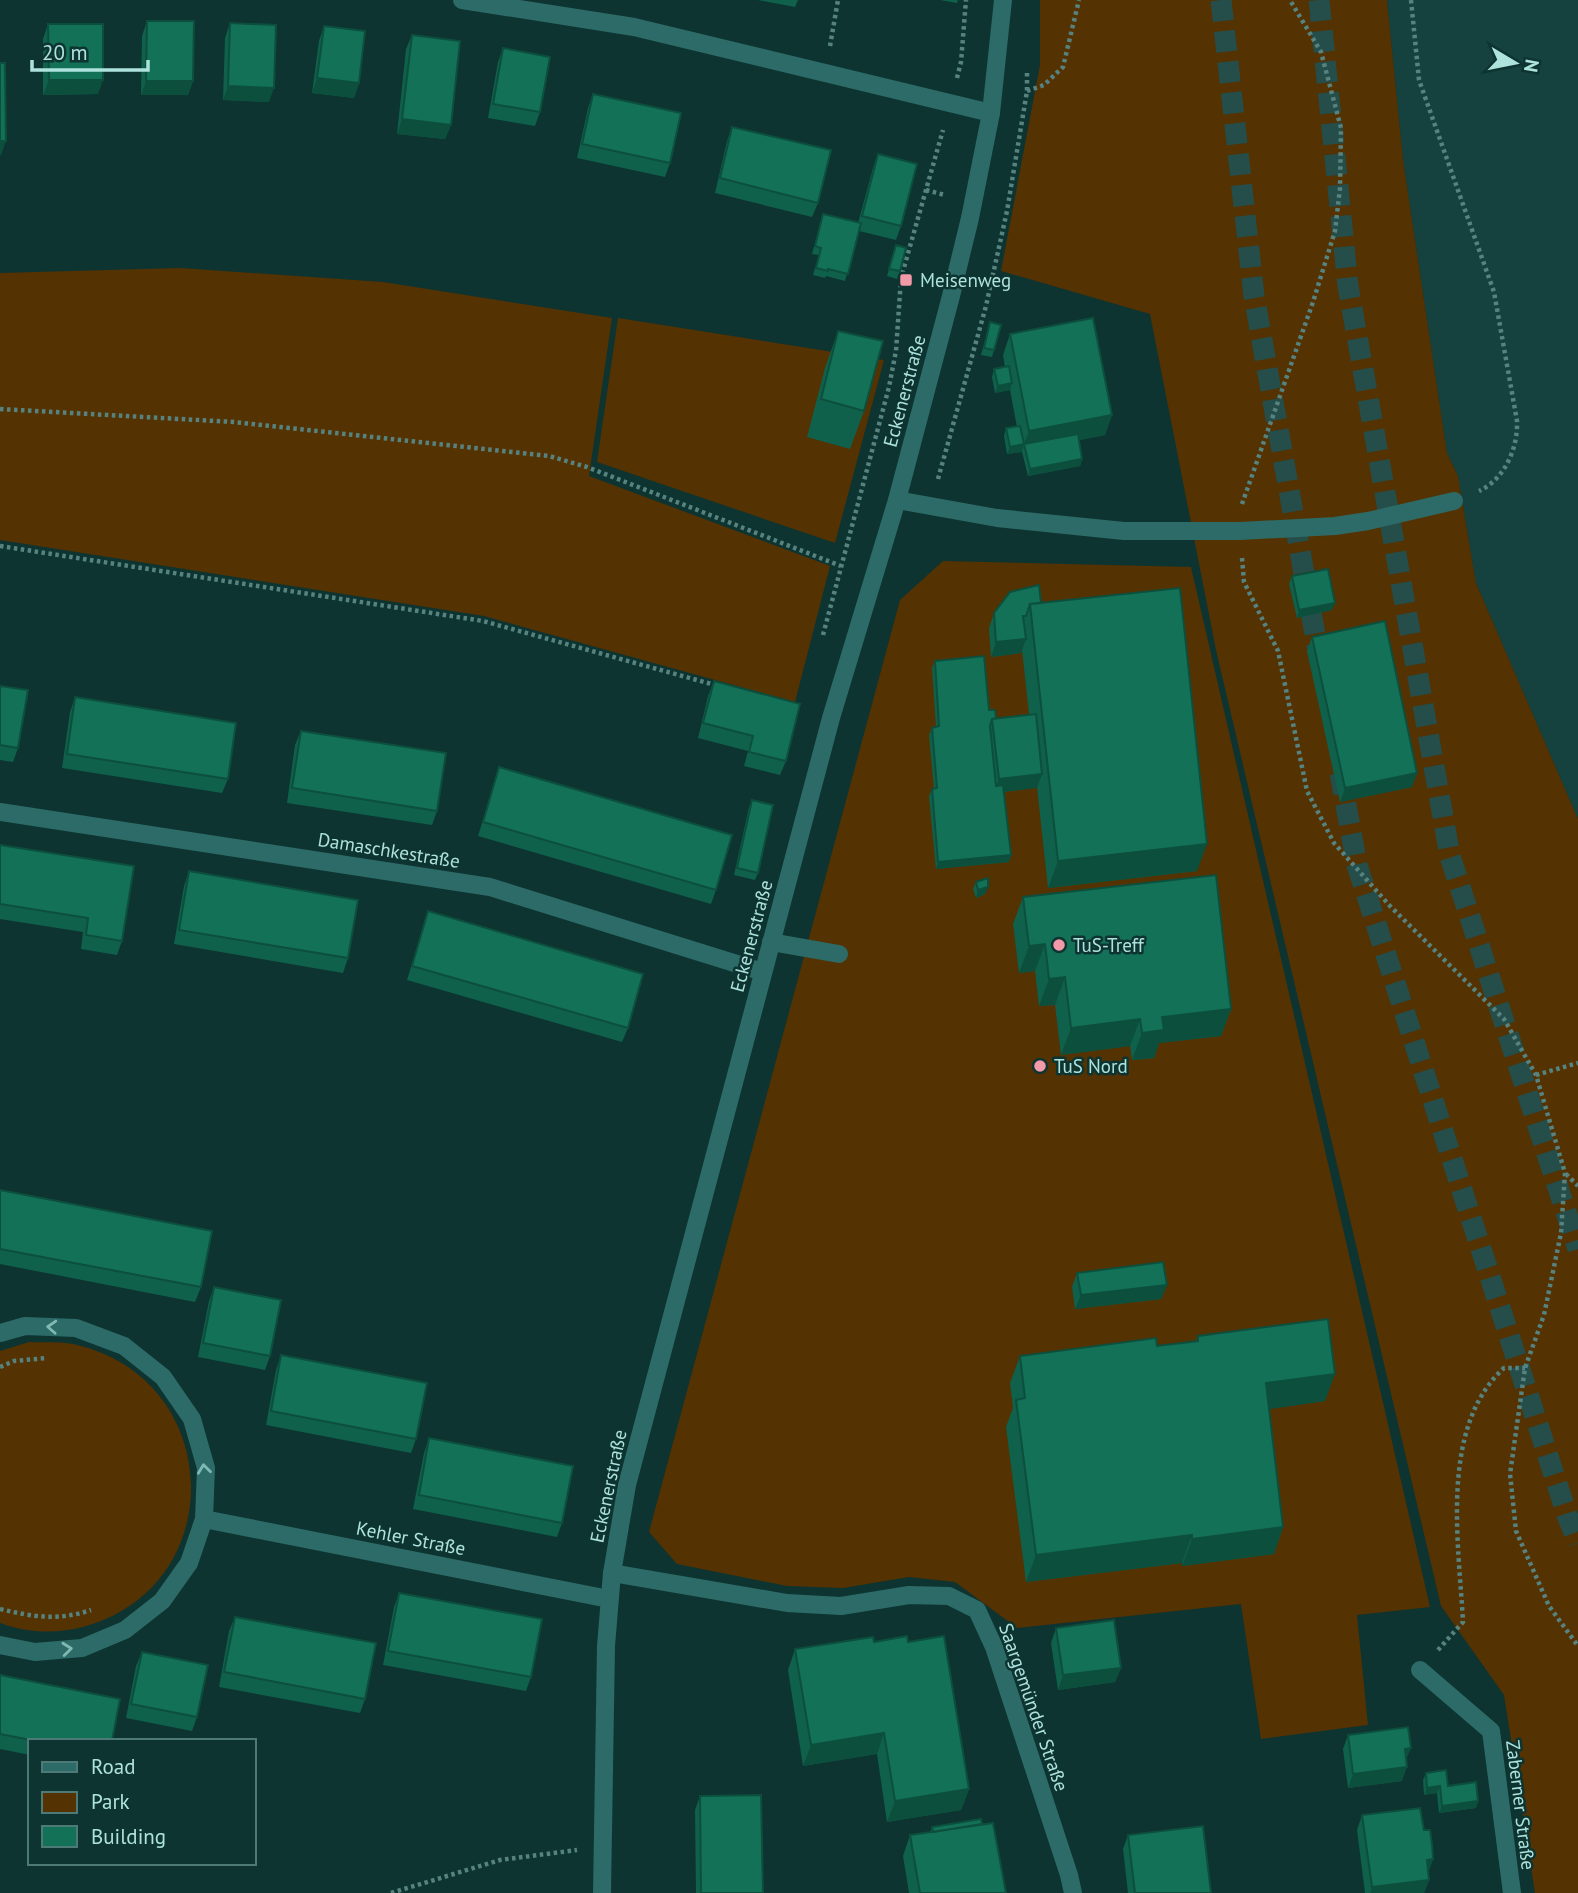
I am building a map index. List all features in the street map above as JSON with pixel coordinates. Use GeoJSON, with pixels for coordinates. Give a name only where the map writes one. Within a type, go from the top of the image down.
{"type":"FeatureCollection","features":[{"type":"Feature","properties":{"kind":"street"},"geometry":{"type":"LineString","coordinates":[[462,0],[634,27],[991,113]]}},
{"type":"Feature","properties":{"kind":"street","name":"Eckenerstraße"},"geometry":{"type":"LineString","coordinates":[[602,1893],[609,1599],[630,1472],[831,718],[897,500],[951,296],[991,113],[1003,0]]}},
{"type":"Feature","properties":{"kind":"street"},"geometry":{"type":"LineString","coordinates":[[897,500],[997,518],[1124,531],[1240,531],[1335,526],[1454,501]]}},
{"type":"Feature","properties":{"kind":"street","name":"Damaschkestraße"},"geometry":{"type":"LineString","coordinates":[[0,812],[490,887],[763,972]]}},
{"type":"Feature","properties":{"kind":"street"},"geometry":{"type":"LineString","coordinates":[[771,942],[839,954]]}},
{"type":"Feature","properties":{"kind":"street"},"geometry":{"type":"LineString","coordinates":[[0,1333],[25,1326],[76,1328],[124,1346],[163,1377],[192,1419],[206,1468],[204,1519],[189,1563],[162,1601],[125,1630],[82,1648],[35,1652],[0,1645]]}},
{"type":"Feature","properties":{"kind":"street","name":"Kehler Straße"},"geometry":{"type":"LineString","coordinates":[[204,1519],[609,1599]]}},
{"type":"Feature","properties":{"kind":"street","name":"Saargemünder Straße"},"geometry":{"type":"LineString","coordinates":[[612,1573],[787,1603],[841,1606],[909,1595],[949,1595],[977,1610],[994,1647],[1073,1893]]}},
{"type":"Feature","properties":{"kind":"street","name":"Zaberner Straße"},"geometry":{"type":"LineString","coordinates":[[1420,1670],[1490,1731],[1512,1893]]}},
{"type":"Feature","properties":{"kind":"path"},"geometry":{"type":"LineString","coordinates":[[825,74],[838,0]]}},
{"type":"Feature","properties":{"kind":"path"},"geometry":{"type":"LineString","coordinates":[[961,62],[967,0]]}},
{"type":"Feature","properties":{"kind":"path"},"geometry":{"type":"LineString","coordinates":[[945,450],[1007,211],[1027,91],[1044,85],[1063,67],[1079,0]]}},
{"type":"Feature","properties":{"kind":"path"},"geometry":{"type":"LineString","coordinates":[[1290,0],[1321,52],[1338,115],[1341,128],[1340,188],[1335,231],[1242,505],[1240,531],[1244,582],[1278,651],[1307,791],[1335,843],[1390,906],[1504,1019],[1536,1075],[1565,1173],[1562,1233],[1544,1315],[1525,1368],[1510,1474],[1516,1531],[1549,1606],[1578,1646]]}},
{"type":"Feature","properties":{"kind":"path"},"geometry":{"type":"LineString","coordinates":[[1410,0],[1419,80],[1494,292],[1517,421],[1513,450],[1497,478],[1484,489],[1454,501]]}},
{"type":"Feature","properties":{"kind":"path","name":"Eckenerstraße"},"geometry":{"type":"LineString","coordinates":[[841,565],[869,468],[894,363],[903,279],[943,132]]}},
{"type":"Feature","properties":{"kind":"path"},"geometry":{"type":"LineString","coordinates":[[926,190],[933,192]]}},
{"type":"Feature","properties":{"kind":"path"},"geometry":{"type":"LineString","coordinates":[[0,409],[234,422],[549,456],[587,467],[834,563]]}},
{"type":"Feature","properties":{"kind":"path"},"geometry":{"type":"LineString","coordinates":[[0,546],[483,621],[723,688]]}},
{"type":"Feature","properties":{"kind":"path"},"geometry":{"type":"LineString","coordinates":[[1536,1075],[1578,1063]]}},
{"type":"Feature","properties":{"kind":"path"},"geometry":{"type":"LineString","coordinates":[[1565,1173],[1578,1186]]}},
{"type":"Feature","properties":{"kind":"path"},"geometry":{"type":"LineString","coordinates":[[0,1367],[14,1361],[50,1358]]}},
{"type":"Feature","properties":{"kind":"path"},"geometry":{"type":"LineString","coordinates":[[1420,1670],[1463,1622],[1457,1498],[1465,1433],[1480,1397],[1494,1377],[1504,1368],[1525,1368]]}},
{"type":"Feature","properties":{"kind":"path"},"geometry":{"type":"LineString","coordinates":[[0,1609],[38,1618],[74,1616],[95,1609]]}},
{"type":"Feature","properties":{"kind":"path"},"geometry":{"type":"LineString","coordinates":[[391,1893],[500,1860],[603,1848]]}},
{"type":"Feature","properties":{"kind":"shaded area"},"geometry":{"type":"Polygon","coordinates":[[[1387,0],[1578,0],[1578,819],[1476,583],[1458,476],[1447,453],[1403,160],[1387,0]]]}},
{"type":"Feature","properties":{"kind":"green space"},"geometry":{"type":"Polygon","coordinates":[[[1040,0],[1387,0],[1403,160],[1447,453],[1458,476],[1476,583],[1578,819],[1578,1893],[1535,1893],[1504,1695],[1441,1606],[1216,650],[1150,314],[1001,271],[1040,65],[1040,0]]]}},
{"type":"Feature","properties":{"kind":"green space"},"geometry":{"type":"Polygon","coordinates":[[[180,268],[383,282],[612,318],[589,476],[830,566],[795,702],[484,616],[0,540],[0,273],[180,268]]]}},
{"type":"Feature","properties":{"kind":"green space"},"geometry":{"type":"Polygon","coordinates":[[[618,318],[884,360],[835,543],[597,462],[618,318]]]}},
{"type":"Feature","properties":{"kind":"green space","name":"TuS Nord"},"geometry":{"type":"Polygon","coordinates":[[[943,561],[1191,567],[1430,1607],[1357,1615],[1368,1725],[1261,1739],[1241,1604],[1017,1628],[955,1582],[909,1577],[843,1588],[787,1586],[677,1564],[649,1532],[900,600],[943,561]]]}},
{"type":"Feature","properties":{"kind":"green space"},"geometry":{"type":"Polygon","coordinates":[[[29,1342],[77,1345],[126,1366],[161,1398],[183,1439],[191,1484],[185,1529],[165,1571],[131,1605],[83,1627],[62,1631],[31,1631],[0,1623],[0,1351],[29,1342]]]}},
{"type":"Feature","properties":{"kind":"building"},"geometry":{"type":"Polygon","coordinates":[[[147,21],[194,21],[193,81],[146,81],[147,21]]]}},
{"type":"Feature","properties":{"kind":"building"},"geometry":{"type":"Polygon","coordinates":[[[230,23],[276,25],[274,88],[228,86],[230,23]]]}},
{"type":"Feature","properties":{"kind":"building"},"geometry":{"type":"Polygon","coordinates":[[[48,24],[103,24],[103,80],[49,80],[48,24]]]}},
{"type":"Feature","properties":{"kind":"building"},"geometry":{"type":"Polygon","coordinates":[[[324,26],[365,31],[359,83],[317,78],[324,26]]]}},
{"type":"Feature","properties":{"kind":"building"},"geometry":{"type":"Polygon","coordinates":[[[412,35],[460,41],[451,125],[402,119],[412,35]]]}},
{"type":"Feature","properties":{"kind":"building"},"geometry":{"type":"Polygon","coordinates":[[[503,48],[550,57],[540,112],[493,104],[503,48]]]}},
{"type":"Feature","properties":{"kind":"building"},"geometry":{"type":"Polygon","coordinates":[[[0,63],[5,63],[6,141],[0,141],[0,63]]]}},
{"type":"Feature","properties":{"kind":"building"},"geometry":{"type":"Polygon","coordinates":[[[593,94],[681,113],[670,163],[582,144],[593,94]]]}},
{"type":"Feature","properties":{"kind":"building"},"geometry":{"type":"Polygon","coordinates":[[[732,127],[831,150],[818,203],[720,178],[732,127]]]}},
{"type":"Feature","properties":{"kind":"building"},"geometry":{"type":"Polygon","coordinates":[[[878,154],[917,164],[901,226],[862,216],[878,154]]]}},
{"type":"Feature","properties":{"kind":"building"},"geometry":{"type":"Polygon","coordinates":[[[823,214],[861,223],[848,274],[816,268],[821,248],[815,246],[823,214]]]}},
{"type":"Feature","properties":{"kind":"building"},"geometry":{"type":"Polygon","coordinates":[[[896,245],[906,248],[900,271],[889,269],[896,245]]]}},
{"type":"Feature","properties":{"kind":"building"},"geometry":{"type":"Polygon","coordinates":[[[1093,318],[1112,415],[1029,431],[1010,334],[1093,318]]]}},
{"type":"Feature","properties":{"kind":"building"},"geometry":{"type":"Polygon","coordinates":[[[990,322],[1001,325],[994,350],[984,348],[990,322]]]}},
{"type":"Feature","properties":{"kind":"building"},"geometry":{"type":"Polygon","coordinates":[[[838,331],[883,341],[864,411],[821,399],[838,331]]]}},
{"type":"Feature","properties":{"kind":"building"},"geometry":{"type":"Polygon","coordinates":[[[1009,366],[1012,383],[998,386],[994,369],[1009,366]]]}},
{"type":"Feature","properties":{"kind":"building"},"geometry":{"type":"Polygon","coordinates":[[[1020,426],[1024,444],[1010,447],[1006,428],[1020,426]]]}},
{"type":"Feature","properties":{"kind":"building"},"geometry":{"type":"Polygon","coordinates":[[[1078,434],[1082,459],[1030,469],[1024,444],[1078,434]]]}},
{"type":"Feature","properties":{"kind":"building"},"geometry":{"type":"Polygon","coordinates":[[[1328,569],[1335,603],[1299,610],[1292,576],[1328,569]]]}},
{"type":"Feature","properties":{"kind":"building"},"geometry":{"type":"Polygon","coordinates":[[[1039,585],[1041,603],[1030,604],[1026,616],[1023,616],[1026,639],[996,642],[994,613],[1010,592],[1039,585]]]}},
{"type":"Feature","properties":{"kind":"building"},"geometry":{"type":"Polygon","coordinates":[[[1180,588],[1207,844],[1058,861],[1030,604],[1180,588]]]}},
{"type":"Feature","properties":{"kind":"building"},"geometry":{"type":"Polygon","coordinates":[[[1385,621],[1417,773],[1345,788],[1312,637],[1385,621]]]}},
{"type":"Feature","properties":{"kind":"building"},"geometry":{"type":"Polygon","coordinates":[[[984,656],[989,710],[995,710],[996,718],[992,719],[990,726],[996,786],[1003,785],[1011,855],[938,862],[932,789],[937,788],[932,728],[939,726],[935,661],[984,656]]]}},
{"type":"Feature","properties":{"kind":"building"},"geometry":{"type":"Polygon","coordinates":[[[714,681],[800,704],[786,761],[749,752],[753,736],[703,723],[714,681]]]}},
{"type":"Feature","properties":{"kind":"building"},"geometry":{"type":"Polygon","coordinates":[[[0,686],[28,690],[18,748],[0,745],[0,686]]]}},
{"type":"Feature","properties":{"kind":"building"},"geometry":{"type":"Polygon","coordinates":[[[75,697],[236,723],[228,779],[67,754],[75,697]]]}},
{"type":"Feature","properties":{"kind":"building"},"geometry":{"type":"Polygon","coordinates":[[[1036,714],[1042,774],[999,779],[992,719],[1036,714]]]}},
{"type":"Feature","properties":{"kind":"building"},"geometry":{"type":"Polygon","coordinates":[[[301,731],[446,753],[437,811],[292,788],[301,731]]]}},
{"type":"Feature","properties":{"kind":"building"},"geometry":{"type":"Polygon","coordinates":[[[499,767],[732,835],[716,890],[483,822],[499,767]]]}},
{"type":"Feature","properties":{"kind":"building"},"geometry":{"type":"Polygon","coordinates":[[[752,800],[773,805],[758,873],[737,868],[752,800]]]}},
{"type":"Feature","properties":{"kind":"building"},"geometry":{"type":"Polygon","coordinates":[[[0,845],[134,866],[122,941],[86,935],[88,918],[0,904],[0,845]]]}},
{"type":"Feature","properties":{"kind":"building"},"geometry":{"type":"Polygon","coordinates":[[[189,871],[358,900],[348,958],[179,930],[189,871]]]}},
{"type":"Feature","properties":{"kind":"building"},"geometry":{"type":"Polygon","coordinates":[[[1216,875],[1231,1009],[1162,1017],[1164,1030],[1142,1033],[1140,1019],[1071,1028],[1065,977],[1049,979],[1045,944],[1029,946],[1023,897],[1216,875]]]}},
{"type":"Feature","properties":{"kind":"building"},"geometry":{"type":"Polygon","coordinates":[[[988,878],[988,887],[978,890],[976,882],[988,878]]]}},
{"type":"Feature","properties":{"kind":"building"},"geometry":{"type":"Polygon","coordinates":[[[428,911],[643,974],[628,1028],[412,966],[428,911]]]}},
{"type":"Feature","properties":{"kind":"building"},"geometry":{"type":"Polygon","coordinates":[[[0,1190],[212,1231],[201,1287],[0,1249],[0,1190]]]}},
{"type":"Feature","properties":{"kind":"building"},"geometry":{"type":"Polygon","coordinates":[[[1163,1262],[1167,1285],[1081,1295],[1077,1273],[1163,1262]]]}},
{"type":"Feature","properties":{"kind":"building"},"geometry":{"type":"Polygon","coordinates":[[[214,1287],[281,1300],[270,1356],[203,1343],[214,1287]]]}},
{"type":"Feature","properties":{"kind":"building"},"geometry":{"type":"Polygon","coordinates":[[[1328,1319],[1335,1374],[1266,1383],[1283,1527],[1192,1539],[1192,1535],[1036,1555],[1016,1400],[1025,1398],[1020,1356],[1156,1338],[1157,1346],[1198,1341],[1198,1336],[1328,1319]]]}},
{"type":"Feature","properties":{"kind":"building"},"geometry":{"type":"Polygon","coordinates":[[[281,1355],[427,1383],[416,1439],[271,1411],[281,1355]]]}},
{"type":"Feature","properties":{"kind":"building"},"geometry":{"type":"Polygon","coordinates":[[[429,1438],[573,1466],[562,1523],[419,1495],[429,1438]]]}},
{"type":"Feature","properties":{"kind":"building"},"geometry":{"type":"Polygon","coordinates":[[[399,1593],[542,1619],[531,1677],[388,1651],[399,1593]]]}},
{"type":"Feature","properties":{"kind":"building"},"geometry":{"type":"Polygon","coordinates":[[[235,1617],[376,1643],[365,1699],[224,1672],[235,1617]]]}},
{"type":"Feature","properties":{"kind":"building"},"geometry":{"type":"Polygon","coordinates":[[[1114,1620],[1121,1668],[1063,1675],[1056,1628],[1114,1620]]]}},
{"type":"Feature","properties":{"kind":"building"},"geometry":{"type":"Polygon","coordinates":[[[907,1636],[908,1642],[944,1636],[969,1789],[895,1801],[884,1733],[811,1745],[795,1649],[873,1637],[874,1642],[907,1636]]]}},
{"type":"Feature","properties":{"kind":"building"},"geometry":{"type":"Polygon","coordinates":[[[142,1652],[208,1665],[197,1717],[131,1704],[142,1652]]]}},
{"type":"Feature","properties":{"kind":"building"},"geometry":{"type":"Polygon","coordinates":[[[0,1675],[120,1699],[112,1739],[28,1739],[0,1734],[0,1675]]]}},
{"type":"Feature","properties":{"kind":"building"},"geometry":{"type":"Polygon","coordinates":[[[1408,1727],[1411,1748],[1405,1749],[1407,1767],[1353,1774],[1348,1735],[1408,1727]]]}},
{"type":"Feature","properties":{"kind":"building"},"geometry":{"type":"Polygon","coordinates":[[[1446,1770],[1448,1786],[1476,1782],[1478,1801],[1442,1806],[1440,1786],[1427,1788],[1426,1773],[1446,1770]]]}},
{"type":"Feature","properties":{"kind":"building"},"geometry":{"type":"Polygon","coordinates":[[[761,1795],[763,1893],[701,1893],[700,1796],[761,1795]]]}},
{"type":"Feature","properties":{"kind":"building"},"geometry":{"type":"Polygon","coordinates":[[[1420,1808],[1424,1830],[1430,1830],[1432,1844],[1433,1859],[1427,1860],[1429,1880],[1372,1887],[1362,1815],[1420,1808]]]}},
{"type":"Feature","properties":{"kind":"building"},"geometry":{"type":"Polygon","coordinates":[[[981,1819],[982,1824],[933,1832],[932,1827],[981,1819]]]}},
{"type":"Feature","properties":{"kind":"building"},"geometry":{"type":"Polygon","coordinates":[[[993,1823],[1006,1893],[920,1893],[910,1835],[993,1823]]]}},
{"type":"Feature","properties":{"kind":"building"},"geometry":{"type":"Polygon","coordinates":[[[1203,1826],[1211,1893],[1135,1893],[1128,1835],[1203,1826]]]}},
{"type":"Feature","properties":{"kind":"tunnel"},"geometry":{"type":"LineString","coordinates":[[1221,0],[1254,296],[1320,662]]}},
{"type":"Feature","properties":{"kind":"tunnel"},"geometry":{"type":"LineString","coordinates":[[1319,0],[1348,286],[1450,856],[1578,1249]]}},
{"type":"Feature","properties":{"kind":"tunnel"},"geometry":{"type":"LineString","coordinates":[[1340,773],[1357,865],[1578,1543]]}},
{"type":"Feature","properties":{"kind":"place","name":"Meisenweg"},"geometry":{"type":"Point","coordinates":[906,280]}},
{"type":"Feature","properties":{"kind":"place","name":"TuS-Treff"},"geometry":{"type":"Point","coordinates":[1059,945]}},
{"type":"Feature","properties":{"kind":"place","name":"TuS Nord"},"geometry":{"type":"Point","coordinates":[1040,1066]}}]}
